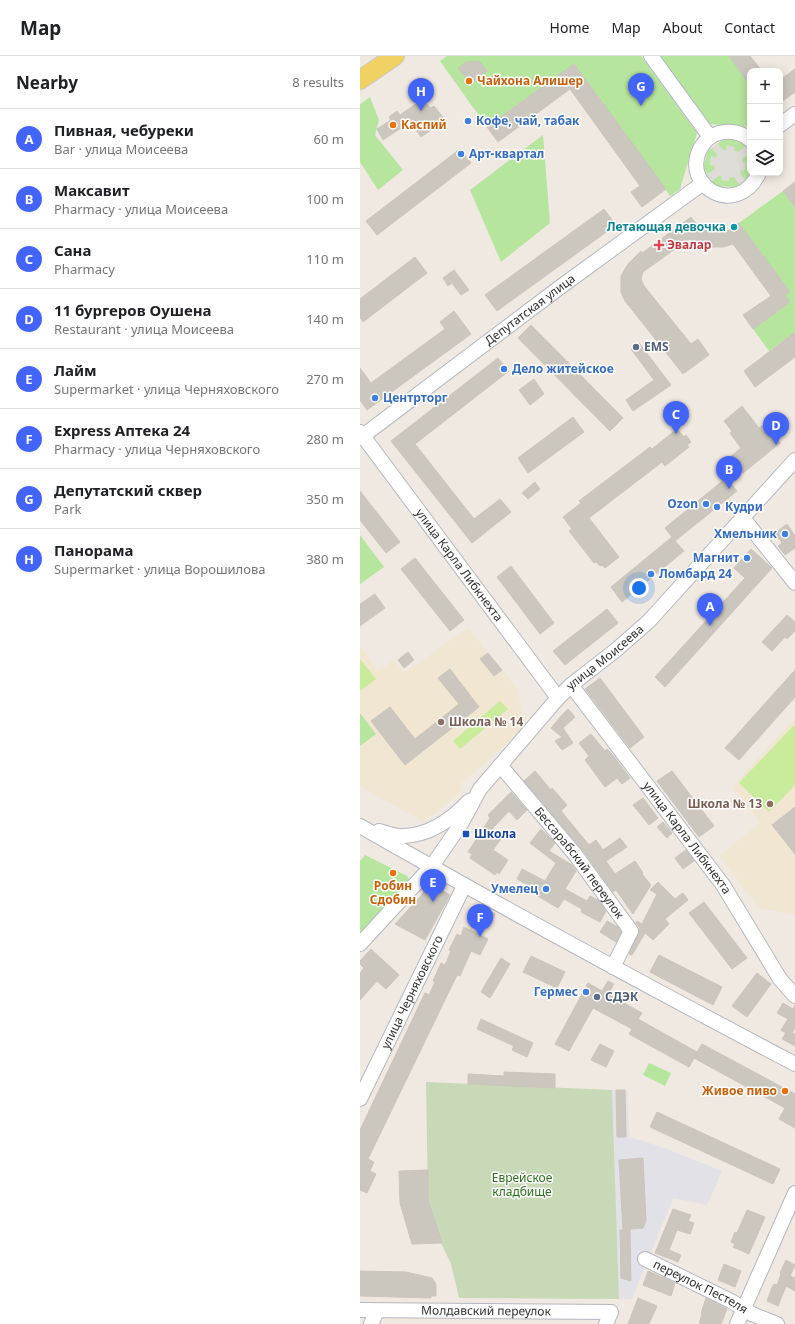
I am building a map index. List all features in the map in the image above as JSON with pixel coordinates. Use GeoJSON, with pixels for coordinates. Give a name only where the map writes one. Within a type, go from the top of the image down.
{"type":"FeatureCollection","features":[{"type":"Feature","properties":{"kind":"main road"},"geometry":{"type":"LineString","coordinates":[[360,80],[395,56]]}},
{"type":"Feature","properties":{"kind":"street"},"geometry":{"type":"LineString","coordinates":[[650,56],[710,138]]}},
{"type":"Feature","properties":{"kind":"street"},"geometry":{"type":"LineString","coordinates":[[783,123],[795,114]]}},
{"type":"Feature","properties":{"kind":"street"},"geometry":{"type":"LineString","coordinates":[[747,138],[738,133],[728,132],[718,133],[710,138],[702,145],[697,154],[696,165],[698,175],[702,183],[711,191],[720,195],[729,196],[748,190],[755,182],[758,176]]}},
{"type":"Feature","properties":{"kind":"street","name":"Депутатская улица"},"geometry":{"type":"LineString","coordinates":[[361,435],[702,183]]}},
{"type":"Feature","properties":{"kind":"street","name":"улица Карла Либкнехта"},"geometry":{"type":"LineString","coordinates":[[361,435],[558,698]]}},
{"type":"Feature","properties":{"kind":"street","name":"улица Моисеева"},"geometry":{"type":"LineString","coordinates":[[360,944],[432,866],[460,824],[480,789],[558,698],[571,685],[616,650],[649,621],[795,460]]}},
{"type":"Feature","properties":{"kind":"street"},"geometry":{"type":"LineString","coordinates":[[743,518],[795,583]]}},
{"type":"Feature","properties":{"kind":"street","name":"улица Карла Либкнехта"},"geometry":{"type":"LineString","coordinates":[[571,685],[723,885],[780,979],[795,996]]}},
{"type":"Feature","properties":{"kind":"street","name":"Бессарабский переулок"},"geometry":{"type":"LineString","coordinates":[[500,765],[574,852],[631,931],[613,967]]}},
{"type":"Feature","properties":{"kind":"street"},"geometry":{"type":"LineString","coordinates":[[361,826],[402,836],[418,834],[446,821],[462,808],[480,789]]}},
{"type":"Feature","properties":{"kind":"street"},"geometry":{"type":"LineString","coordinates":[[361,826],[464,886],[795,1064]]}},
{"type":"Feature","properties":{"kind":"street","name":"улица Черняховского"},"geometry":{"type":"LineString","coordinates":[[360,1099],[464,886]]}},
{"type":"Feature","properties":{"kind":"street"},"geometry":{"type":"LineString","coordinates":[[737,1324],[795,1193]]}},
{"type":"Feature","properties":{"kind":"street","name":"переулок Пестеля"},"geometry":{"type":"LineString","coordinates":[[645,1259],[731,1300],[752,1314],[777,1324]]}},
{"type":"Feature","properties":{"kind":"street","name":"Молдавский переулок"},"geometry":{"type":"LineString","coordinates":[[360,1310],[609,1318]]}},
{"type":"Feature","properties":{"kind":"street"},"geometry":{"type":"LineString","coordinates":[[370,1324],[377,1310]]}},
{"type":"Feature","properties":{"kind":"shaded area"},"geometry":{"type":"Polygon","coordinates":[[[718,144],[723,150],[726,150],[727,145],[735,147],[734,150],[737,152],[747,146],[747,155],[742,159],[743,163],[746,163],[744,171],[741,170],[740,173],[745,180],[739,184],[734,177],[729,178],[729,181],[725,181],[721,180],[722,177],[720,175],[712,181],[707,174],[715,169],[714,165],[710,165],[711,156],[715,158],[717,155],[712,148],[718,144]]]}},
{"type":"Feature","properties":{"kind":"shaded area","name":"Школа № 14"},"geometry":{"type":"Polygon","coordinates":[[[468,628],[516,687],[523,713],[521,731],[461,783],[459,793],[424,822],[360,786],[360,645],[378,671],[394,660],[404,673],[468,628]]]}},
{"type":"Feature","properties":{"kind":"shaded area","name":"Школа № 13"},"geometry":{"type":"Polygon","coordinates":[[[795,718],[795,915],[759,908],[720,856],[760,822],[732,787],[795,718]]]}},
{"type":"Feature","properties":{"kind":"shaded area"},"geometry":{"type":"Polygon","coordinates":[[[612,1090],[627,1090],[629,1137],[662,1147],[722,1171],[707,1205],[673,1198],[632,1299],[619,1299],[612,1090]]]}},
{"type":"Feature","properties":{"kind":"green space"},"geometry":{"type":"Polygon","coordinates":[[[447,56],[641,56],[697,133],[680,189],[670,196],[574,64],[487,127],[440,61],[447,56]]]}},
{"type":"Feature","properties":{"kind":"green space"},"geometry":{"type":"Polygon","coordinates":[[[660,56],[729,56],[747,81],[747,127],[710,124],[660,56]]]}},
{"type":"Feature","properties":{"kind":"green space"},"geometry":{"type":"Polygon","coordinates":[[[370,97],[379,120],[375,135],[403,170],[378,190],[360,162],[360,104],[370,97]]]}},
{"type":"Feature","properties":{"kind":"green space"},"geometry":{"type":"Polygon","coordinates":[[[543,135],[550,223],[501,262],[470,190],[543,135]]]}},
{"type":"Feature","properties":{"kind":"green space"},"geometry":{"type":"Polygon","coordinates":[[[724,139],[744,139],[747,144],[747,176],[751,176],[735,187],[715,186],[703,168],[708,151],[724,139]]]}},
{"type":"Feature","properties":{"kind":"green space"},"geometry":{"type":"Polygon","coordinates":[[[783,191],[795,207],[795,332],[769,351],[753,329],[790,302],[785,295],[789,292],[739,223],[783,191]]]}},
{"type":"Feature","properties":{"kind":"green space"},"geometry":{"type":"Polygon","coordinates":[[[360,535],[384,567],[360,584],[360,535]]]}},
{"type":"Feature","properties":{"kind":"green space"},"geometry":{"type":"Polygon","coordinates":[[[360,659],[376,679],[360,691],[360,659]]]}},
{"type":"Feature","properties":{"kind":"green space"},"geometry":{"type":"Polygon","coordinates":[[[500,701],[508,709],[460,749],[453,741],[500,701]]]}},
{"type":"Feature","properties":{"kind":"green space"},"geometry":{"type":"Polygon","coordinates":[[[360,713],[376,734],[360,746],[360,713]]]}},
{"type":"Feature","properties":{"kind":"green space"},"geometry":{"type":"Polygon","coordinates":[[[795,724],[795,785],[769,812],[739,783],[795,724]]]}},
{"type":"Feature","properties":{"kind":"green space"},"geometry":{"type":"Polygon","coordinates":[[[365,855],[407,876],[410,881],[360,939],[360,861],[365,855]]]}},
{"type":"Feature","properties":{"kind":"green space"},"geometry":{"type":"Polygon","coordinates":[[[649,1063],[671,1073],[665,1086],[643,1075],[649,1063]]]}},
{"type":"Feature","properties":{"kind":"green space","name":"Еврейское кладбище"},"geometry":{"type":"Polygon","coordinates":[[[426,1082],[612,1090],[619,1299],[459,1298],[451,1264],[441,1243],[428,1200],[426,1082]]]}},
{"type":"Feature","properties":{"kind":"building"},"geometry":{"type":"Polygon","coordinates":[[[729,56],[750,56],[760,68],[747,68],[747,81],[729,56]]]}},
{"type":"Feature","properties":{"kind":"building"},"geometry":{"type":"Polygon","coordinates":[[[479,61],[487,71],[471,84],[458,68],[466,62],[479,61]]]}},
{"type":"Feature","properties":{"kind":"building"},"geometry":{"type":"Polygon","coordinates":[[[574,64],[666,189],[642,207],[631,192],[640,186],[570,89],[498,142],[487,127],[574,64]]]}},
{"type":"Feature","properties":{"kind":"building"},"geometry":{"type":"Polygon","coordinates":[[[795,69],[795,92],[783,101],[783,78],[795,69]]]}},
{"type":"Feature","properties":{"kind":"building"},"geometry":{"type":"Polygon","coordinates":[[[423,99],[430,108],[434,106],[445,120],[421,137],[410,122],[383,140],[377,129],[391,120],[389,117],[397,111],[400,115],[423,99]]]}},
{"type":"Feature","properties":{"kind":"building"},"geometry":{"type":"Polygon","coordinates":[[[460,149],[471,163],[377,235],[366,221],[460,149]]]}},
{"type":"Feature","properties":{"kind":"building"},"geometry":{"type":"Polygon","coordinates":[[[795,182],[795,207],[783,191],[795,182]]]}},
{"type":"Feature","properties":{"kind":"building"},"geometry":{"type":"Polygon","coordinates":[[[604,209],[616,225],[497,311],[485,295],[604,209]]]}},
{"type":"Feature","properties":{"kind":"building"},"geometry":{"type":"Polygon","coordinates":[[[691,217],[699,227],[711,233],[726,232],[739,223],[790,292],[785,295],[790,302],[753,329],[743,315],[771,296],[733,244],[723,247],[711,247],[697,244],[689,239],[643,272],[641,279],[644,286],[691,344],[698,339],[709,355],[683,374],[625,301],[621,292],[621,276],[628,264],[641,251],[642,253],[691,217]]]}},
{"type":"Feature","properties":{"kind":"building"},"geometry":{"type":"Polygon","coordinates":[[[415,257],[427,273],[363,322],[360,317],[360,299],[415,257]]]}},
{"type":"Feature","properties":{"kind":"building"},"geometry":{"type":"Polygon","coordinates":[[[454,270],[469,290],[461,295],[452,283],[448,286],[443,278],[454,270]]]}},
{"type":"Feature","properties":{"kind":"building"},"geometry":{"type":"Polygon","coordinates":[[[454,311],[471,334],[367,410],[360,400],[360,368],[371,383],[445,329],[440,322],[454,311]]]}},
{"type":"Feature","properties":{"kind":"building"},"geometry":{"type":"Polygon","coordinates":[[[531,325],[623,418],[610,431],[518,338],[531,325]]]}},
{"type":"Feature","properties":{"kind":"building"},"geometry":{"type":"Polygon","coordinates":[[[795,332],[795,357],[755,387],[744,371],[795,332]]]}},
{"type":"Feature","properties":{"kind":"building"},"geometry":{"type":"Polygon","coordinates":[[[639,343],[671,385],[633,411],[626,400],[654,380],[631,349],[639,343]]]}},
{"type":"Feature","properties":{"kind":"building"},"geometry":{"type":"Polygon","coordinates":[[[498,358],[509,371],[415,444],[474,519],[500,499],[511,512],[472,543],[391,441],[498,358]]]}},
{"type":"Feature","properties":{"kind":"building"},"geometry":{"type":"Polygon","coordinates":[[[534,379],[544,394],[530,405],[519,390],[534,379]]]}},
{"type":"Feature","properties":{"kind":"building"},"geometry":{"type":"Polygon","coordinates":[[[742,406],[759,428],[765,424],[780,443],[743,473],[730,457],[741,448],[730,433],[732,431],[724,421],[742,406]]]}},
{"type":"Feature","properties":{"kind":"building"},"geometry":{"type":"Polygon","coordinates":[[[573,417],[584,432],[528,473],[518,458],[573,417]]]}},
{"type":"Feature","properties":{"kind":"building"},"geometry":{"type":"Polygon","coordinates":[[[677,429],[684,437],[686,435],[691,442],[687,445],[689,447],[665,466],[662,462],[589,518],[619,557],[605,568],[596,562],[594,563],[569,531],[572,529],[563,517],[581,503],[579,501],[650,447],[652,449],[677,429]]]}},
{"type":"Feature","properties":{"kind":"building"},"geometry":{"type":"Polygon","coordinates":[[[726,478],[737,491],[675,541],[684,551],[622,602],[611,587],[672,537],[665,528],[726,478]]]}},
{"type":"Feature","properties":{"kind":"building"},"geometry":{"type":"Polygon","coordinates":[[[535,482],[540,489],[528,499],[522,493],[535,482]]]}},
{"type":"Feature","properties":{"kind":"building"},"geometry":{"type":"Polygon","coordinates":[[[360,491],[400,542],[386,553],[360,520],[360,491]]]}},
{"type":"Feature","properties":{"kind":"building"},"geometry":{"type":"Polygon","coordinates":[[[787,524],[795,536],[795,548],[785,555],[778,546],[782,543],[775,533],[787,524]]]}},
{"type":"Feature","properties":{"kind":"building"},"geometry":{"type":"Polygon","coordinates":[[[751,549],[772,568],[665,687],[655,677],[745,578],[734,568],[751,549]]]}},
{"type":"Feature","properties":{"kind":"building"},"geometry":{"type":"Polygon","coordinates":[[[415,558],[464,620],[450,631],[401,569],[415,558]]]}},
{"type":"Feature","properties":{"kind":"building"},"geometry":{"type":"Polygon","coordinates":[[[511,566],[554,623],[540,634],[497,577],[511,566]]]}},
{"type":"Feature","properties":{"kind":"building"},"geometry":{"type":"Polygon","coordinates":[[[375,594],[385,608],[360,626],[360,604],[375,594]]]}},
{"type":"Feature","properties":{"kind":"building"},"geometry":{"type":"Polygon","coordinates":[[[607,609],[618,623],[565,665],[553,651],[607,609]]]}},
{"type":"Feature","properties":{"kind":"building"},"geometry":{"type":"Polygon","coordinates":[[[787,615],[795,622],[795,631],[787,639],[785,637],[772,651],[762,642],[787,615]]]}},
{"type":"Feature","properties":{"kind":"building"},"geometry":{"type":"Polygon","coordinates":[[[408,652],[414,660],[404,668],[398,660],[408,652]]]}},
{"type":"Feature","properties":{"kind":"building"},"geometry":{"type":"Polygon","coordinates":[[[488,653],[502,670],[494,676],[480,659],[488,653]]]}},
{"type":"Feature","properties":{"kind":"building"},"geometry":{"type":"Polygon","coordinates":[[[450,669],[479,707],[405,765],[371,721],[390,707],[415,739],[459,704],[438,678],[450,669]]]}},
{"type":"Feature","properties":{"kind":"building"},"geometry":{"type":"Polygon","coordinates":[[[795,670],[795,697],[739,760],[725,748],[795,670]]]}},
{"type":"Feature","properties":{"kind":"building"},"geometry":{"type":"Polygon","coordinates":[[[600,678],[644,737],[630,748],[585,689],[600,678]]]}},
{"type":"Feature","properties":{"kind":"building"},"geometry":{"type":"Polygon","coordinates":[[[568,709],[575,717],[563,728],[573,743],[562,750],[555,741],[562,737],[551,728],[568,709]]]}},
{"type":"Feature","properties":{"kind":"building"},"geometry":{"type":"Polygon","coordinates":[[[591,734],[605,751],[607,749],[612,754],[630,778],[622,784],[617,778],[605,787],[585,760],[589,756],[579,743],[591,734]]]}},
{"type":"Feature","properties":{"kind":"building"},"geometry":{"type":"Polygon","coordinates":[[[535,771],[551,790],[552,788],[567,805],[561,811],[589,845],[596,840],[603,850],[620,838],[627,847],[606,861],[615,874],[635,861],[643,873],[642,874],[651,885],[633,914],[616,890],[613,892],[581,848],[524,781],[535,771]]]}},
{"type":"Feature","properties":{"kind":"building"},"geometry":{"type":"Polygon","coordinates":[[[672,771],[714,826],[699,837],[657,781],[672,771]]]}},
{"type":"Feature","properties":{"kind":"building"},"geometry":{"type":"Polygon","coordinates":[[[511,792],[527,810],[517,820],[509,811],[492,829],[503,836],[493,850],[508,860],[499,874],[497,872],[495,875],[470,858],[472,854],[468,852],[490,818],[488,815],[511,792]]]}},
{"type":"Feature","properties":{"kind":"building"},"geometry":{"type":"Polygon","coordinates":[[[643,798],[658,818],[649,825],[633,805],[643,798]]]}},
{"type":"Feature","properties":{"kind":"building"},"geometry":{"type":"Polygon","coordinates":[[[795,807],[795,854],[772,825],[795,807]]]}},
{"type":"Feature","properties":{"kind":"building"},"geometry":{"type":"Polygon","coordinates":[[[663,822],[672,833],[667,838],[657,827],[663,822]]]}},
{"type":"Feature","properties":{"kind":"building"},"geometry":{"type":"Polygon","coordinates":[[[541,829],[555,843],[549,851],[572,865],[576,871],[565,889],[587,901],[590,896],[598,900],[606,911],[600,922],[581,912],[582,909],[564,899],[558,908],[536,895],[539,891],[517,879],[522,869],[545,881],[556,863],[530,843],[541,829]]]}},
{"type":"Feature","properties":{"kind":"building"},"geometry":{"type":"Polygon","coordinates":[[[686,850],[694,861],[683,869],[675,858],[686,850]]]}},
{"type":"Feature","properties":{"kind":"building"},"geometry":{"type":"Polygon","coordinates":[[[658,882],[675,899],[683,893],[688,900],[665,919],[669,924],[653,940],[645,933],[632,955],[629,954],[640,928],[636,923],[637,921],[642,924],[657,894],[650,890],[658,882]]]}},
{"type":"Feature","properties":{"kind":"building"},"geometry":{"type":"Polygon","coordinates":[[[430,883],[450,895],[425,940],[395,924],[421,896],[430,883]]]}},
{"type":"Feature","properties":{"kind":"building"},"geometry":{"type":"Polygon","coordinates":[[[704,902],[747,958],[732,969],[689,913],[704,902]]]}},
{"type":"Feature","properties":{"kind":"building"},"geometry":{"type":"Polygon","coordinates":[[[479,906],[495,914],[491,922],[475,914],[479,906]]]}},
{"type":"Feature","properties":{"kind":"building"},"geometry":{"type":"Polygon","coordinates":[[[607,921],[618,927],[621,932],[616,942],[600,932],[607,921]]]}},
{"type":"Feature","properties":{"kind":"building"},"geometry":{"type":"Polygon","coordinates":[[[464,927],[488,939],[480,955],[471,951],[460,976],[457,975],[368,1159],[374,1162],[370,1171],[376,1174],[367,1193],[360,1190],[360,1130],[425,993],[429,995],[441,963],[445,965],[451,951],[449,950],[457,934],[461,936],[464,927]]]}},
{"type":"Feature","properties":{"kind":"building"},"geometry":{"type":"Polygon","coordinates":[[[371,949],[399,975],[386,989],[377,981],[360,1000],[360,973],[364,968],[360,964],[360,961],[371,949]]]}},
{"type":"Feature","properties":{"kind":"building"},"geometry":{"type":"Polygon","coordinates":[[[659,955],[722,987],[713,1005],[650,972],[659,955]]]}},
{"type":"Feature","properties":{"kind":"building"},"geometry":{"type":"Polygon","coordinates":[[[531,956],[565,972],[557,988],[523,972],[531,956]]]}},
{"type":"Feature","properties":{"kind":"building"},"geometry":{"type":"Polygon","coordinates":[[[501,958],[510,964],[490,998],[481,992],[501,958]]]}},
{"type":"Feature","properties":{"kind":"building"},"geometry":{"type":"Polygon","coordinates":[[[757,973],[771,984],[747,1017],[732,1006],[757,973]]]}},
{"type":"Feature","properties":{"kind":"building"},"geometry":{"type":"Polygon","coordinates":[[[608,981],[614,984],[608,994],[642,1013],[638,1019],[697,1052],[702,1044],[795,1094],[795,1128],[779,1119],[785,1108],[694,1058],[689,1067],[629,1034],[632,1029],[593,1008],[569,1051],[555,1044],[588,983],[602,991],[608,981]]]}},
{"type":"Feature","properties":{"kind":"building"},"geometry":{"type":"Polygon","coordinates":[[[783,1003],[793,1009],[795,1005],[795,1028],[792,1033],[795,1034],[795,1046],[782,1039],[786,1033],[781,1030],[788,1019],[777,1013],[783,1003]]]}},
{"type":"Feature","properties":{"kind":"building"},"geometry":{"type":"Polygon","coordinates":[[[481,1019],[533,1043],[527,1057],[512,1050],[514,1046],[477,1029],[481,1019]]]}},
{"type":"Feature","properties":{"kind":"building"},"geometry":{"type":"Polygon","coordinates":[[[600,1044],[614,1051],[606,1067],[591,1060],[600,1044]]]}},
{"type":"Feature","properties":{"kind":"building"},"geometry":{"type":"Polygon","coordinates":[[[504,1072],[555,1074],[555,1088],[468,1084],[468,1074],[504,1076],[504,1072]]]}},
{"type":"Feature","properties":{"kind":"building"},"geometry":{"type":"Polygon","coordinates":[[[616,1090],[625,1090],[626,1137],[617,1137],[616,1090]]]}},
{"type":"Feature","properties":{"kind":"building"},"geometry":{"type":"Polygon","coordinates":[[[657,1112],[780,1169],[773,1184],[650,1127],[657,1112]]]}},
{"type":"Feature","properties":{"kind":"building"},"geometry":{"type":"Polygon","coordinates":[[[643,1158],[646,1221],[643,1228],[630,1229],[631,1281],[621,1278],[620,1230],[623,1230],[619,1160],[643,1158]]]}},
{"type":"Feature","properties":{"kind":"building"},"geometry":{"type":"Polygon","coordinates":[[[428,1170],[428,1200],[442,1243],[412,1244],[400,1203],[399,1171],[428,1170]]]}},
{"type":"Feature","properties":{"kind":"building"},"geometry":{"type":"Polygon","coordinates":[[[673,1209],[691,1215],[688,1221],[694,1223],[690,1234],[677,1230],[669,1250],[681,1255],[678,1262],[655,1253],[673,1209]]]}},
{"type":"Feature","properties":{"kind":"building"},"geometry":{"type":"Polygon","coordinates":[[[747,1210],[765,1217],[749,1254],[733,1247],[735,1244],[731,1242],[735,1232],[737,1233],[747,1210]]]}},
{"type":"Feature","properties":{"kind":"building"},"geometry":{"type":"Polygon","coordinates":[[[786,1260],[795,1265],[790,1276],[795,1278],[795,1291],[786,1286],[778,1306],[767,1301],[773,1285],[777,1285],[781,1274],[780,1273],[786,1260]]]}},
{"type":"Feature","properties":{"kind":"building"},"geometry":{"type":"Polygon","coordinates":[[[724,1264],[741,1271],[735,1287],[718,1280],[724,1264]]]}},
{"type":"Feature","properties":{"kind":"building"},"geometry":{"type":"Polygon","coordinates":[[[360,1271],[406,1272],[432,1278],[436,1284],[436,1296],[431,1296],[431,1298],[360,1296],[360,1271]]]}},
{"type":"Feature","properties":{"kind":"building"},"geometry":{"type":"Polygon","coordinates":[[[648,1271],[675,1283],[671,1296],[643,1285],[648,1271]]]}},
{"type":"Feature","properties":{"kind":"building"},"geometry":{"type":"Polygon","coordinates":[[[638,1298],[657,1306],[649,1324],[628,1324],[638,1298]]]}},
{"type":"Feature","properties":{"kind":"building"},"geometry":{"type":"Polygon","coordinates":[[[706,1298],[727,1309],[721,1324],[699,1324],[706,1298]]]}},
{"type":"Feature","properties":{"kind":"place","name":"Чайхона Алишер"},"geometry":{"type":"Point","coordinates":[469,81]}},
{"type":"Feature","properties":{"kind":"place","name":"Депутатский сквер"},"geometry":{"type":"Point","coordinates":[641,106]}},
{"type":"Feature","properties":{"kind":"place","name":"Панорама"},"geometry":{"type":"Point","coordinates":[421,111]}},
{"type":"Feature","properties":{"kind":"place","name":"Кофе, чай, табак"},"geometry":{"type":"Point","coordinates":[468,121]}},
{"type":"Feature","properties":{"kind":"place","name":"Каспий"},"geometry":{"type":"Point","coordinates":[393,125]}},
{"type":"Feature","properties":{"kind":"place","name":"Арт-квартал"},"geometry":{"type":"Point","coordinates":[461,154]}},
{"type":"Feature","properties":{"kind":"place","name":"Летающая девочка"},"geometry":{"type":"Point","coordinates":[734,227]}},
{"type":"Feature","properties":{"kind":"place","name":"Эвалар"},"geometry":{"type":"Point","coordinates":[659,245]}},
{"type":"Feature","properties":{"kind":"place","name":"EMS"},"geometry":{"type":"Point","coordinates":[636,347]}},
{"type":"Feature","properties":{"kind":"place","name":"Дело житейское"},"geometry":{"type":"Point","coordinates":[504,369]}},
{"type":"Feature","properties":{"kind":"place","name":"Центрторг"},"geometry":{"type":"Point","coordinates":[375,398]}},
{"type":"Feature","properties":{"kind":"place","name":"Сана"},"geometry":{"type":"Point","coordinates":[676,434]}},
{"type":"Feature","properties":{"kind":"place","name":"11 бургеров Оушена"},"geometry":{"type":"Point","coordinates":[776,445]}},
{"type":"Feature","properties":{"kind":"place","name":"Максавит"},"geometry":{"type":"Point","coordinates":[729,489]}},
{"type":"Feature","properties":{"kind":"place","name":"Ozon"},"geometry":{"type":"Point","coordinates":[706,504]}},
{"type":"Feature","properties":{"kind":"place","name":"Кудри"},"geometry":{"type":"Point","coordinates":[717,507]}},
{"type":"Feature","properties":{"kind":"place","name":"Хмельник"},"geometry":{"type":"Point","coordinates":[785,534]}},
{"type":"Feature","properties":{"kind":"place","name":"Магнит"},"geometry":{"type":"Point","coordinates":[747,558]}},
{"type":"Feature","properties":{"kind":"place","name":"Ломбард 24"},"geometry":{"type":"Point","coordinates":[651,574]}},
{"type":"Feature","properties":{"kind":"place","name":"Пивная, чебуреки"},"geometry":{"type":"Point","coordinates":[710,626]}},
{"type":"Feature","properties":{"kind":"place","name":"Школа № 14"},"geometry":{"type":"Point","coordinates":[441,722]}},
{"type":"Feature","properties":{"kind":"place","name":"Школа № 13"},"geometry":{"type":"Point","coordinates":[770,804]}},
{"type":"Feature","properties":{"kind":"place","name":"Школа"},"geometry":{"type":"Point","coordinates":[466,834]}},
{"type":"Feature","properties":{"kind":"place","name":"Робин Сдобин"},"geometry":{"type":"Point","coordinates":[393,873]}},
{"type":"Feature","properties":{"kind":"place","name":"Умелец"},"geometry":{"type":"Point","coordinates":[546,889]}},
{"type":"Feature","properties":{"kind":"place","name":"Лайм"},"geometry":{"type":"Point","coordinates":[433,902]}},
{"type":"Feature","properties":{"kind":"place","name":"Express Аптека 24"},"geometry":{"type":"Point","coordinates":[480,937]}},
{"type":"Feature","properties":{"kind":"place","name":"Гермес"},"geometry":{"type":"Point","coordinates":[586,992]}},
{"type":"Feature","properties":{"kind":"place","name":"СДЭК"},"geometry":{"type":"Point","coordinates":[597,997]}},
{"type":"Feature","properties":{"kind":"place","name":"Живое пиво"},"geometry":{"type":"Point","coordinates":[785,1091]}}]}
